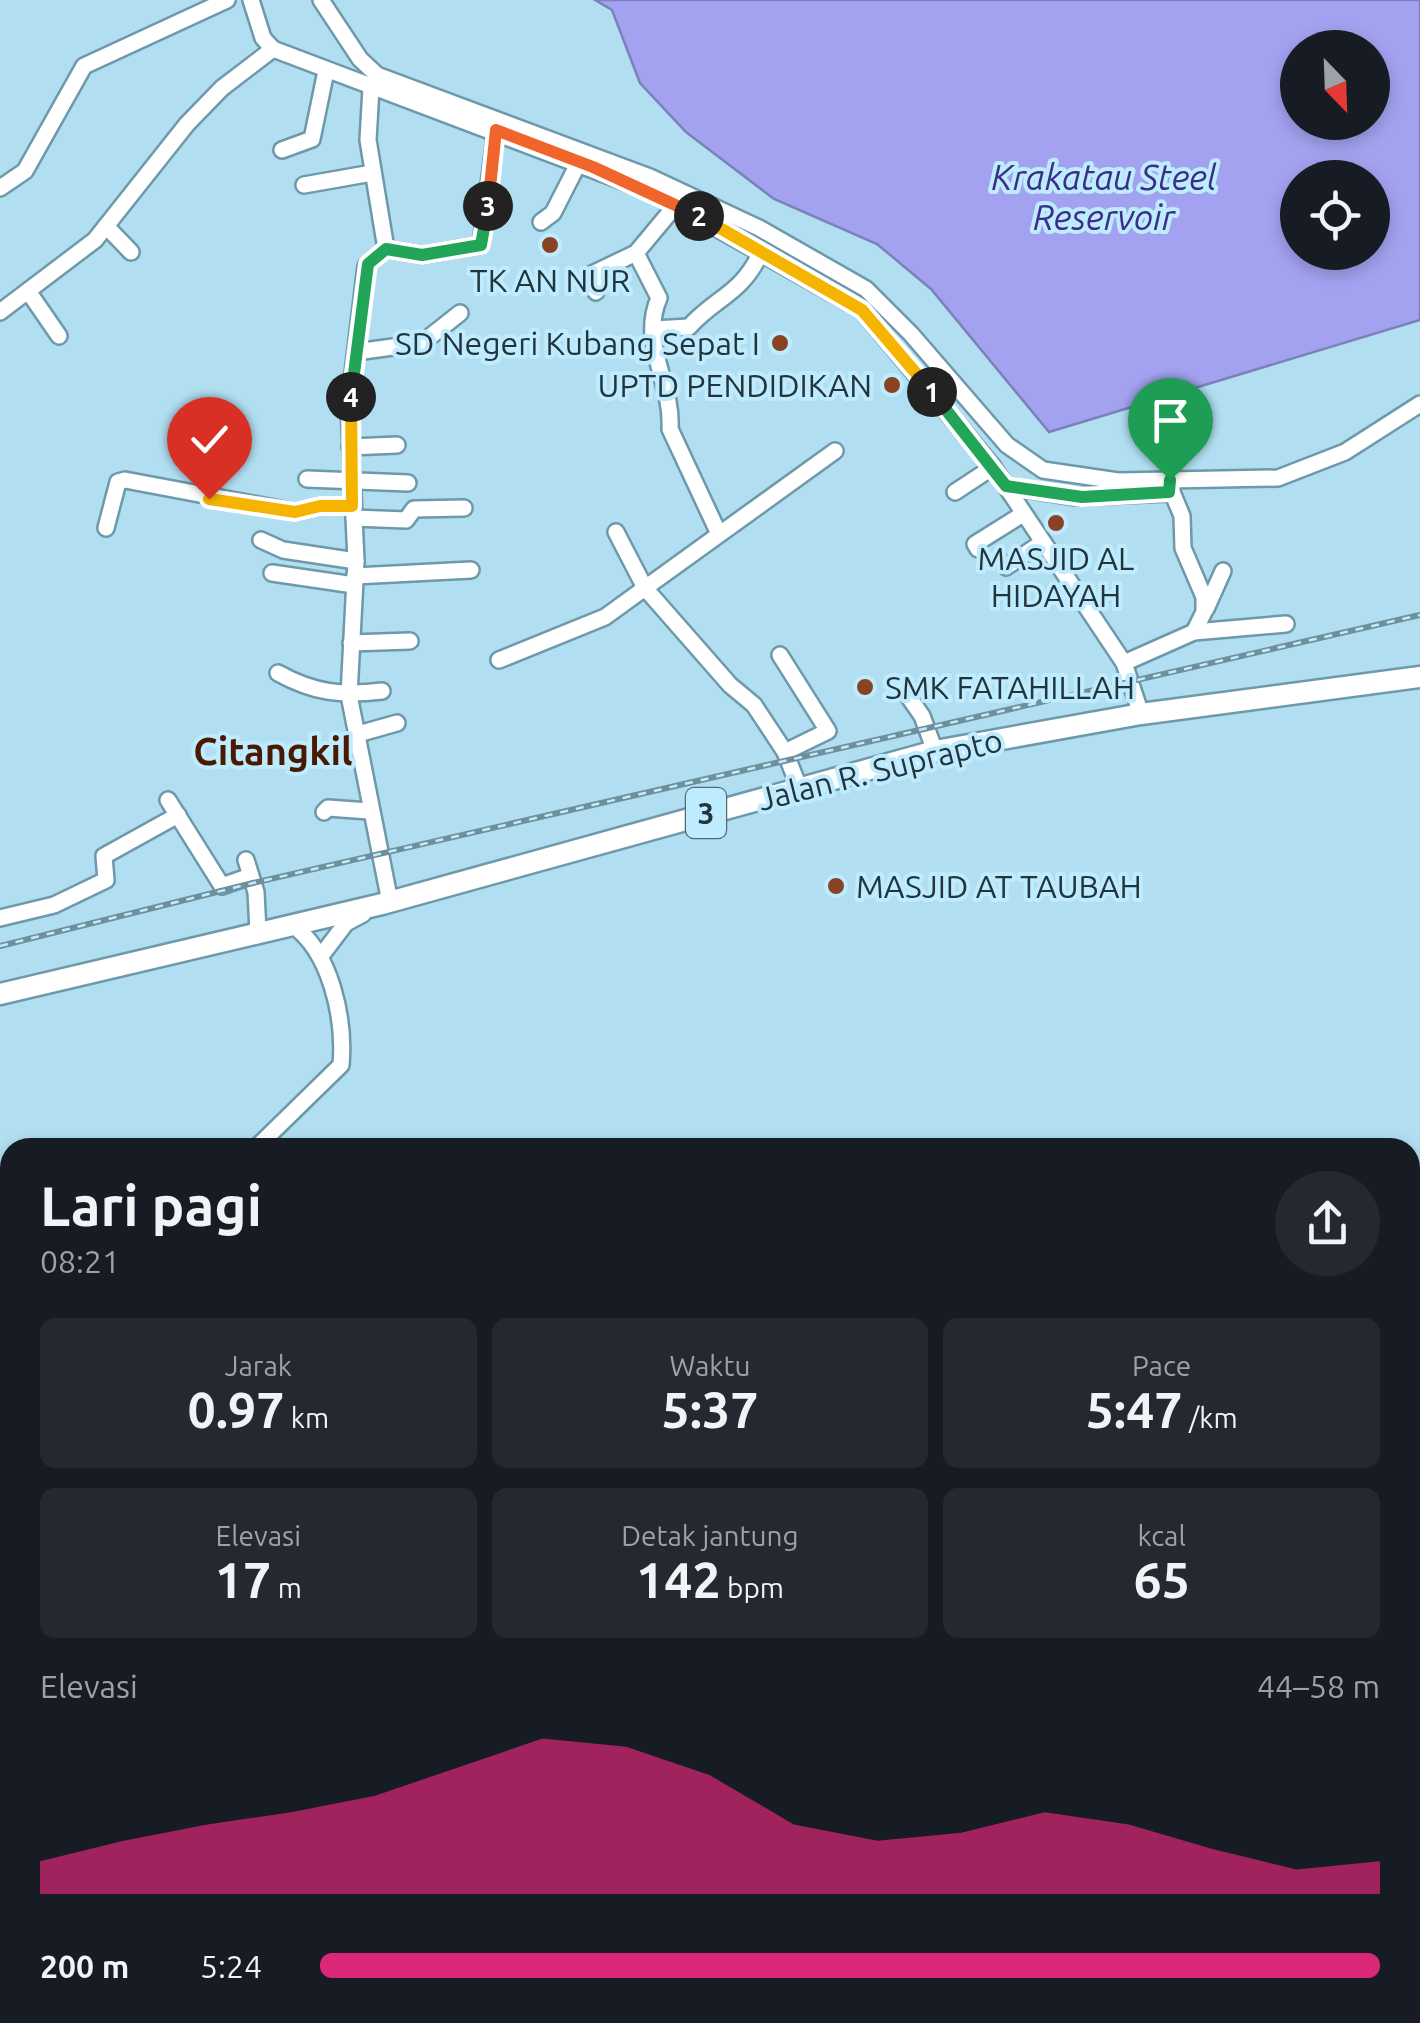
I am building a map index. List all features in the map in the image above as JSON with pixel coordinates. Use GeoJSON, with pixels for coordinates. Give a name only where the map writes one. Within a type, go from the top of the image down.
{"type":"FeatureCollection","features":[{"type":"Feature","properties":{"kind":"highway","name":"Jalan R. Suprapto"},"geometry":{"type":"LineString","coordinates":[[0,994],[386,903],[936,750],[1140,714],[1420,677]]}},
{"type":"Feature","properties":{"kind":"street"},"geometry":{"type":"LineString","coordinates":[[0,188],[25,171],[84,66],[227,0]]}},
{"type":"Feature","properties":{"kind":"street"},"geometry":{"type":"LineString","coordinates":[[250,0],[263,38],[272,49],[371,88],[496,130],[676,204],[862,310],[993,467],[1124,663],[1140,714]]}},
{"type":"Feature","properties":{"kind":"street"},"geometry":{"type":"LineString","coordinates":[[321,0],[360,59],[377,75],[650,178],[759,228],[866,290],[911,334],[1007,444],[1042,470],[1170,486]]}},
{"type":"Feature","properties":{"kind":"street"},"geometry":{"type":"LineString","coordinates":[[0,312],[106,226],[187,124],[222,88],[272,49]]}},
{"type":"Feature","properties":{"kind":"street"},"geometry":{"type":"LineString","coordinates":[[282,150],[312,139],[326,71]]}},
{"type":"Feature","properties":{"kind":"street"},"geometry":{"type":"LineString","coordinates":[[371,88],[368,140],[386,249]]}},
{"type":"Feature","properties":{"kind":"street"},"geometry":{"type":"LineString","coordinates":[[322,956],[346,923],[386,903],[349,695],[355,574],[349,406],[366,266],[386,249],[422,255],[481,245],[496,130]]}},
{"type":"Feature","properties":{"kind":"street"},"geometry":{"type":"LineString","coordinates":[[541,222],[553,213],[579,162]]}},
{"type":"Feature","properties":{"kind":"street"},"geometry":{"type":"LineString","coordinates":[[304,185],[372,173]]}},
{"type":"Feature","properties":{"kind":"street"},"geometry":{"type":"LineString","coordinates":[[596,292],[592,274],[636,254],[676,204]]}},
{"type":"Feature","properties":{"kind":"street"},"geometry":{"type":"LineString","coordinates":[[106,226],[130,252]]}},
{"type":"Feature","properties":{"kind":"street"},"geometry":{"type":"LineString","coordinates":[[654,328],[689,328],[701,314],[739,289],[761,252]]}},
{"type":"Feature","properties":{"kind":"street"},"geometry":{"type":"LineString","coordinates":[[636,254],[658,298],[650,317],[654,328],[652,348],[670,411],[670,429],[719,534]]}},
{"type":"Feature","properties":{"kind":"street"},"geometry":{"type":"LineString","coordinates":[[28,292],[60,336]]}},
{"type":"Feature","properties":{"kind":"street"},"geometry":{"type":"LineString","coordinates":[[356,352],[422,343],[460,313]]}},
{"type":"Feature","properties":{"kind":"street"},"geometry":{"type":"LineString","coordinates":[[1006,486],[1082,497],[1278,478],[1345,452],[1420,404]]}},
{"type":"Feature","properties":{"kind":"street"},"geometry":{"type":"LineString","coordinates":[[350,448],[397,444]]}},
{"type":"Feature","properties":{"kind":"street"},"geometry":{"type":"LineString","coordinates":[[499,660],[604,616],[835,451]]}},
{"type":"Feature","properties":{"kind":"street"},"geometry":{"type":"LineString","coordinates":[[955,492],[993,467]]}},
{"type":"Feature","properties":{"kind":"street"},"geometry":{"type":"LineString","coordinates":[[307,479],[351,484],[408,483]]}},
{"type":"Feature","properties":{"kind":"street"},"geometry":{"type":"LineString","coordinates":[[106,528],[118,482],[125,480],[209,499],[295,512],[320,506],[406,520],[414,509],[464,508]]}},
{"type":"Feature","properties":{"kind":"street"},"geometry":{"type":"LineString","coordinates":[[1170,486],[1182,516],[1184,548],[1202,591],[1204,612]]}},
{"type":"Feature","properties":{"kind":"street"},"geometry":{"type":"LineString","coordinates":[[978,549],[974,544],[1023,514]]}},
{"type":"Feature","properties":{"kind":"street"},"geometry":{"type":"LineString","coordinates":[[616,532],[645,588],[730,684],[754,705],[785,752],[799,787]]}},
{"type":"Feature","properties":{"kind":"street"},"geometry":{"type":"LineString","coordinates":[[260,540],[355,574]]}},
{"type":"Feature","properties":{"kind":"street"},"geometry":{"type":"LineString","coordinates":[[1006,566],[1043,542]]}},
{"type":"Feature","properties":{"kind":"street"},"geometry":{"type":"LineString","coordinates":[[272,572],[471,570]]}},
{"type":"Feature","properties":{"kind":"street"},"geometry":{"type":"LineString","coordinates":[[1194,632],[1223,570]]}},
{"type":"Feature","properties":{"kind":"street"},"geometry":{"type":"LineString","coordinates":[[1124,663],[1194,632],[1286,624]]}},
{"type":"Feature","properties":{"kind":"street"},"geometry":{"type":"LineString","coordinates":[[351,643],[410,641]]}},
{"type":"Feature","properties":{"kind":"street"},"geometry":{"type":"LineString","coordinates":[[780,656],[828,731],[785,752]]}},
{"type":"Feature","properties":{"kind":"street"},"geometry":{"type":"LineString","coordinates":[[278,674],[316,692],[349,695],[382,690]]}},
{"type":"Feature","properties":{"kind":"street"},"geometry":{"type":"LineString","coordinates":[[902,687],[929,728],[936,750]]}},
{"type":"Feature","properties":{"kind":"street"},"geometry":{"type":"LineString","coordinates":[[358,734],[397,723]]}},
{"type":"Feature","properties":{"kind":"street"},"geometry":{"type":"LineString","coordinates":[[168,800],[222,886],[250,876]]}},
{"type":"Feature","properties":{"kind":"street"},"geometry":{"type":"LineString","coordinates":[[324,812],[328,808],[370,811]]}},
{"type":"Feature","properties":{"kind":"street"},"geometry":{"type":"LineString","coordinates":[[0,918],[54,905],[106,880],[104,856],[178,815]]}},
{"type":"Feature","properties":{"kind":"street"},"geometry":{"type":"LineString","coordinates":[[246,860],[256,892],[258,932]]}},
{"type":"Feature","properties":{"kind":"street"},"geometry":{"type":"LineString","coordinates":[[266,1138],[341,1065],[340,1026],[322,956],[308,936],[291,924]]}},
{"type":"Feature","properties":{"kind":"water","name":"Krakatau Steel Reservoir"},"geometry":{"type":"Polygon","coordinates":[[[595,0],[1420,0],[1420,320],[1049,432],[931,289],[877,244],[774,199],[686,132],[640,83],[612,10],[595,0]]]}},
{"type":"Feature","properties":{"kind":"railway"},"geometry":{"type":"LineString","coordinates":[[0,946],[253,883],[1420,615]]}},
{"type":"Feature","properties":{"kind":"place","name":"TK AN NUR"},"geometry":{"type":"Point","coordinates":[550,245]}},
{"type":"Feature","properties":{"kind":"place","name":"SD Negeri Kubang Sepat I"},"geometry":{"type":"Point","coordinates":[780,343]}},
{"type":"Feature","properties":{"kind":"place","name":"UPTD PENDIDIKAN"},"geometry":{"type":"Point","coordinates":[892,385]}},
{"type":"Feature","properties":{"kind":"place","name":"MASJID AL HIDAYAH"},"geometry":{"type":"Point","coordinates":[1056,523]}},
{"type":"Feature","properties":{"kind":"place","name":"SMK FATAHILLAH"},"geometry":{"type":"Point","coordinates":[865,687]}},
{"type":"Feature","properties":{"kind":"place","name":"MASJID AT TAUBAH"},"geometry":{"type":"Point","coordinates":[836,886]}},
{"type":"Feature","properties":{"kind":"district","name":"Citangkil"},"geometry":{"type":"Point","coordinates":[273,751]}},
{"type":"Feature","properties":{"kind":"route"},"geometry":{"type":"LineString","coordinates":[[209,499],[295,512],[320,506],[352,506],[349,406],[366,266],[386,249],[422,255],[481,245],[496,130],[654,193],[862,310],[1006,486],[1076,497],[1106,497],[1169,492],[1170,480]]}}]}
